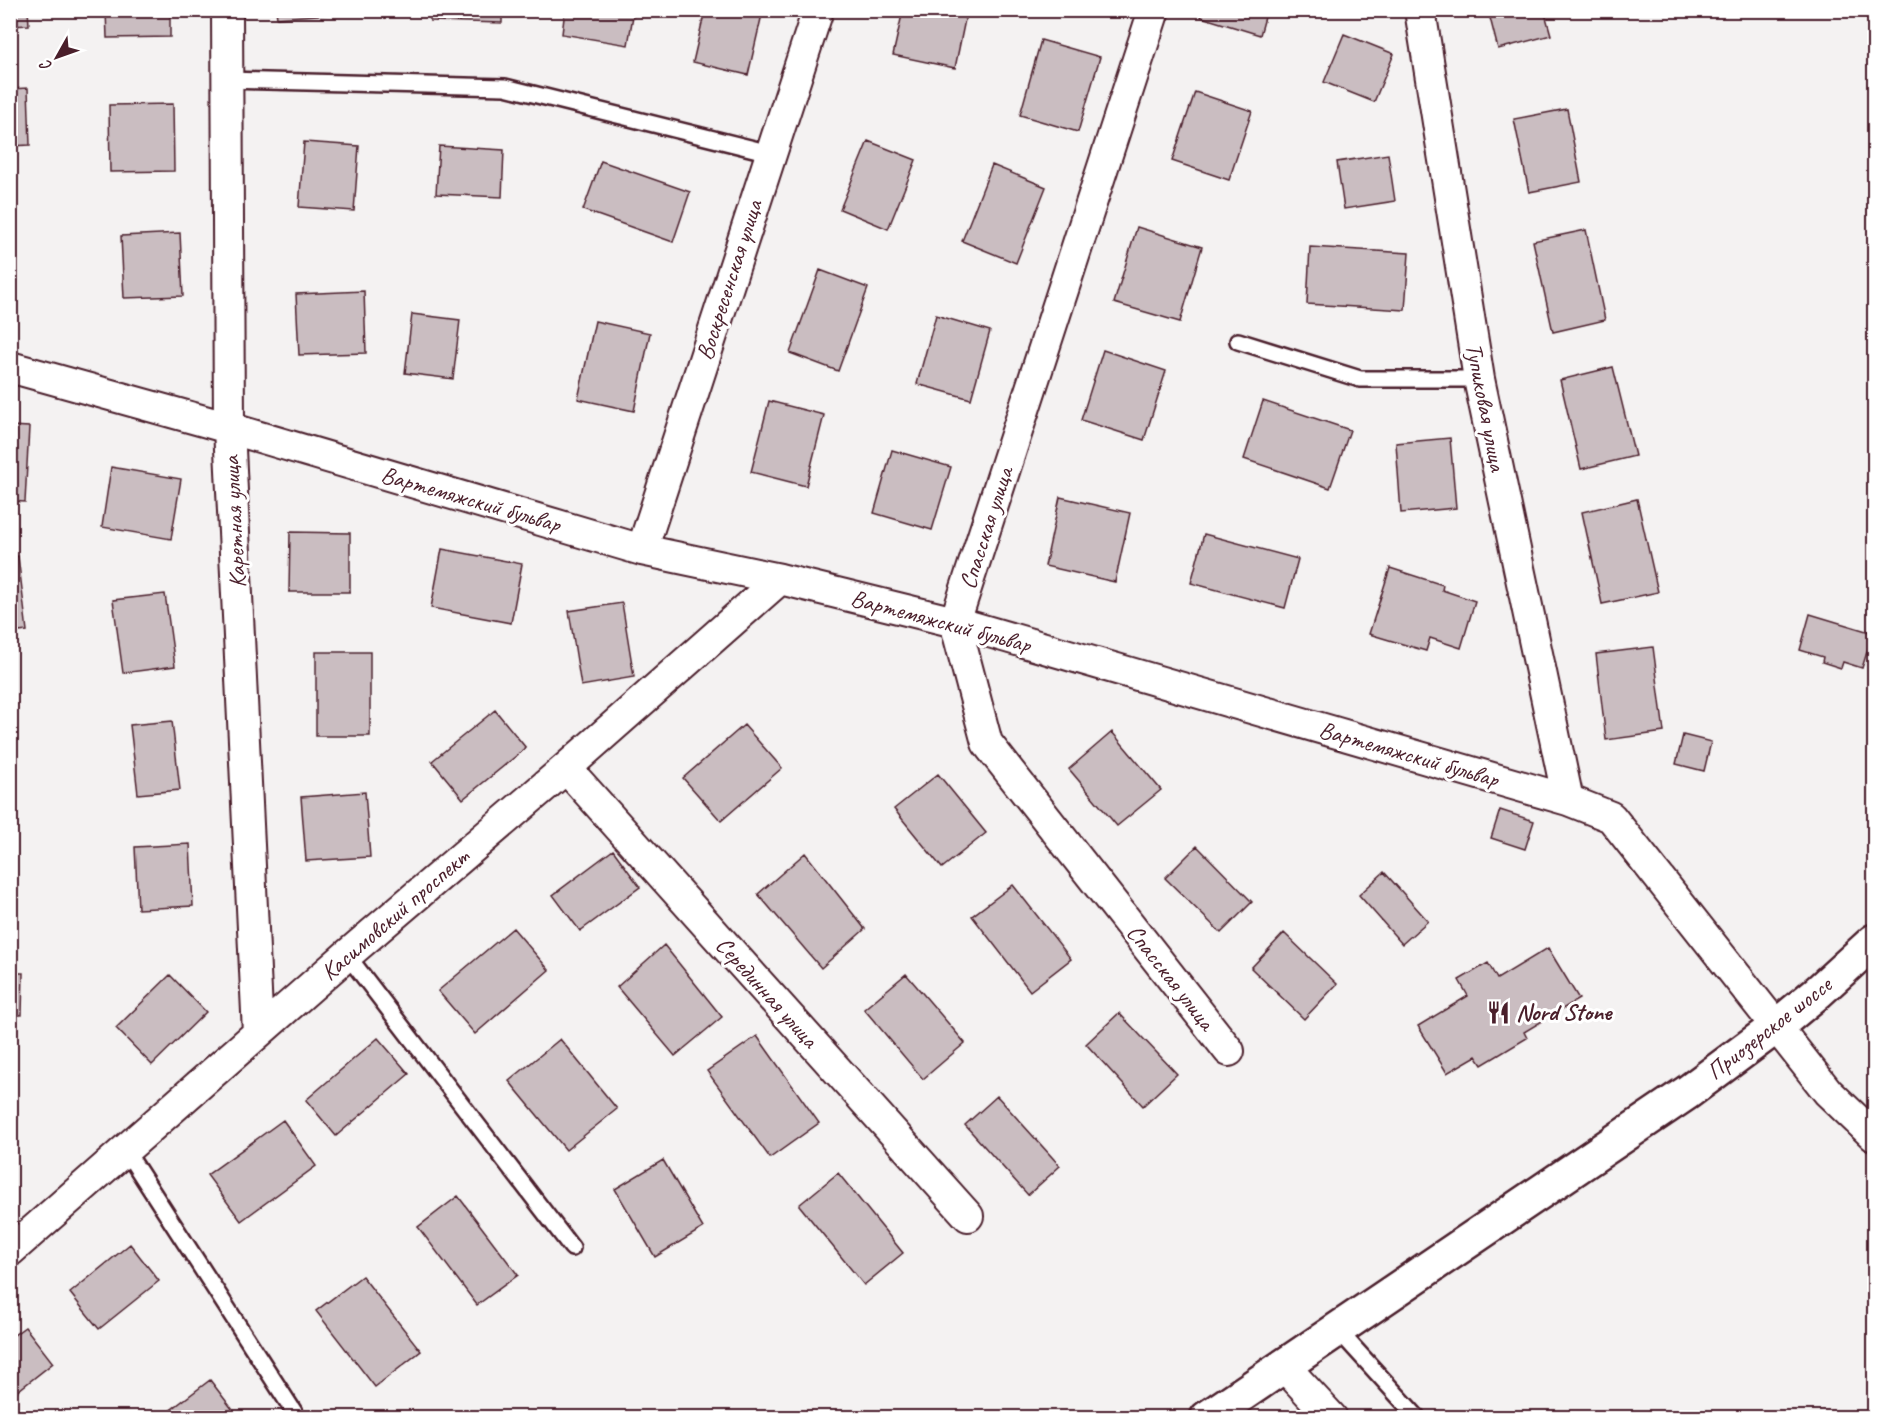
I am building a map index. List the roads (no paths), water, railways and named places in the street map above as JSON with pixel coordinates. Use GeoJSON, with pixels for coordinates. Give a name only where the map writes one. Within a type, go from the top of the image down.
{"type":"FeatureCollection","features":[{"type":"Feature","properties":{"kind":"main road","name":"Приозерское шоссе"},"geometry":{"type":"LineString","coordinates":[[1283,1365],[1661,1110],[1777,1026],[1875,940]]}},
{"type":"Feature","properties":{"kind":"main road"},"geometry":{"type":"LineString","coordinates":[[1208,1418],[1283,1365]]}},
{"type":"Feature","properties":{"kind":"street","name":"Каретная улица"},"geometry":{"type":"LineString","coordinates":[[227,10],[229,428],[258,1034]]}},
{"type":"Feature","properties":{"kind":"street","name":"Воскресенская улица"},"geometry":{"type":"LineString","coordinates":[[642,550],[818,10]]}},
{"type":"Feature","properties":{"kind":"street","name":"Спасская улица"},"geometry":{"type":"LineString","coordinates":[[1154,10],[955,622],[987,743],[1229,1051]]}},
{"type":"Feature","properties":{"kind":"street","name":"Тупиковая улица"},"geometry":{"type":"LineString","coordinates":[[1420,10],[1479,379],[1568,800]]}},
{"type":"Feature","properties":{"kind":"street","name":"Вартемяжский бульвар"},"geometry":{"type":"LineString","coordinates":[[10,367],[229,428],[642,550],[780,579],[955,622],[1568,800],[1611,817],[1828,1092],[1875,1136]]}},
{"type":"Feature","properties":{"kind":"street","name":"Касимовский проспект"},"geometry":{"type":"LineString","coordinates":[[10,1251],[780,579]]}},
{"type":"Feature","properties":{"kind":"street","name":"Серединная улица"},"geometry":{"type":"LineString","coordinates":[[566,768],[968,1216]]}},
{"type":"Feature","properties":{"kind":"street"},"geometry":{"type":"LineString","coordinates":[[1283,1365],[1332,1418]]}},
{"type":"Feature","properties":{"kind":"lane"},"geometry":{"type":"LineString","coordinates":[[227,80],[505,87],[770,153]]}},
{"type":"Feature","properties":{"kind":"lane"},"geometry":{"type":"LineString","coordinates":[[1238,341],[1360,379],[1479,379]]}},
{"type":"Feature","properties":{"kind":"lane"},"geometry":{"type":"LineString","coordinates":[[347,955],[572,1248]]}},
{"type":"Feature","properties":{"kind":"lane"},"geometry":{"type":"LineString","coordinates":[[126,1151],[298,1418]]}},
{"type":"Feature","properties":{"kind":"lane"},"geometry":{"type":"LineString","coordinates":[[1337,1329],[1418,1418]]}},
{"type":"Feature","properties":{"kind":"place","name":"Nord Stone"},"geometry":{"type":"Point","coordinates":[1498,1012]}}]}
